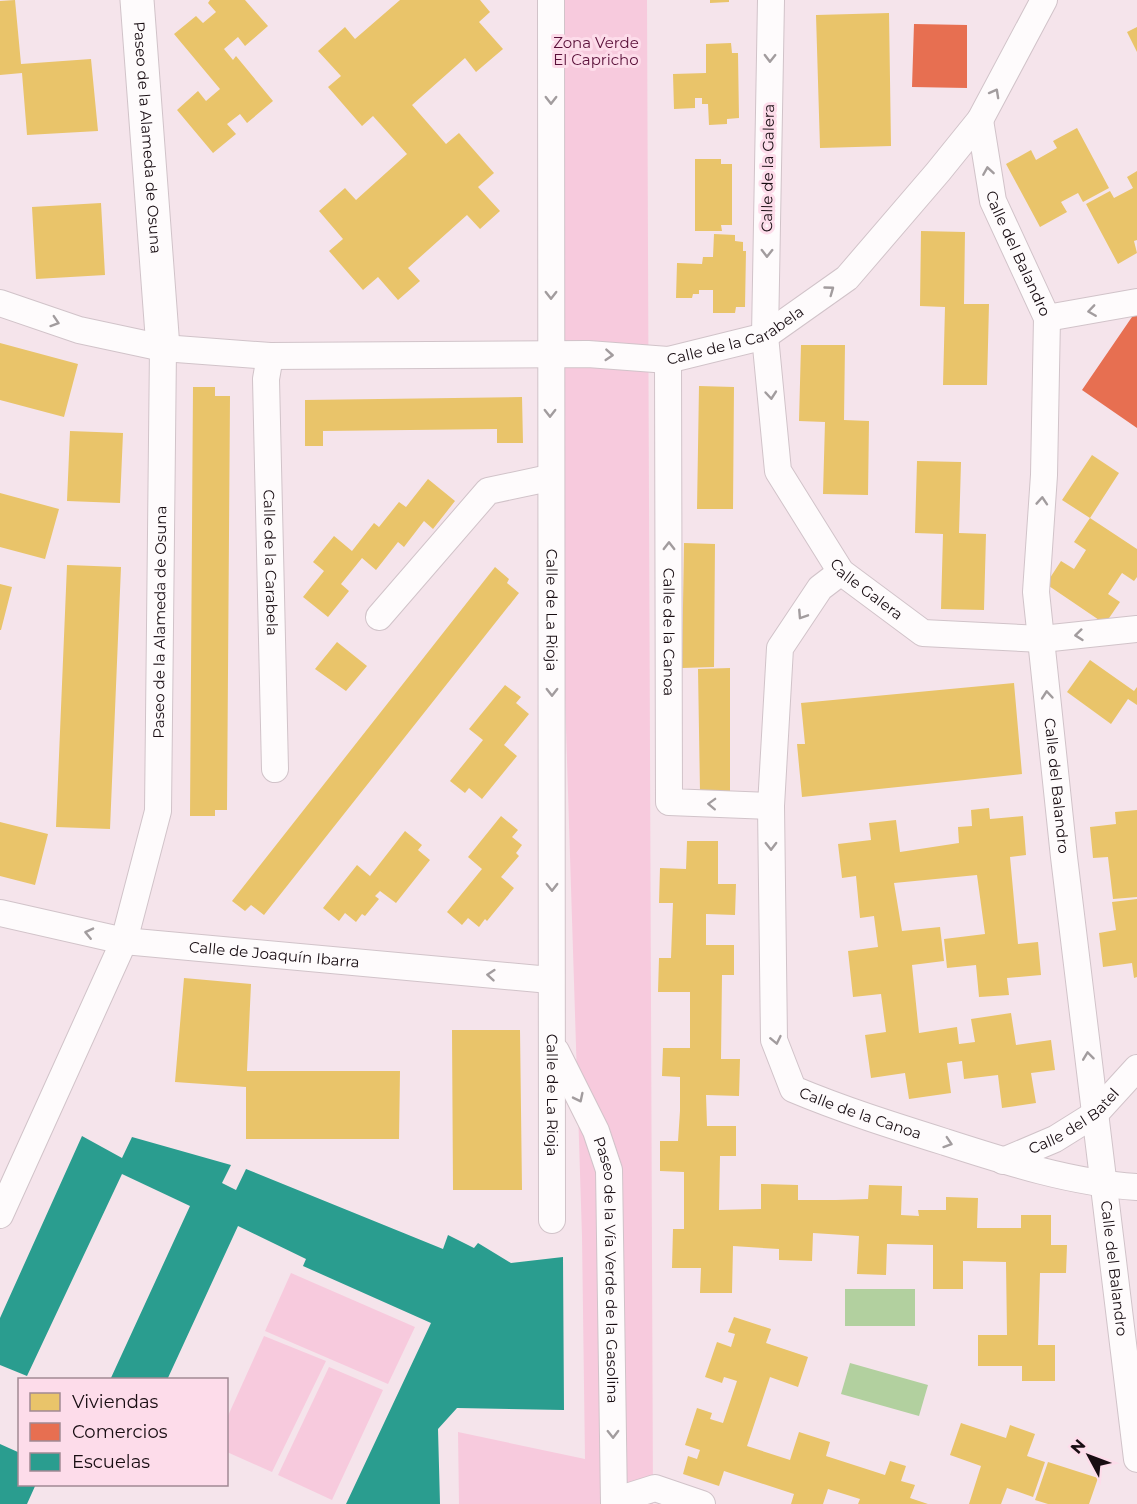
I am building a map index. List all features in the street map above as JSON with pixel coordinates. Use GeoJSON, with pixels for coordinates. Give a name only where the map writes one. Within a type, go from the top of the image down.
{"type":"FeatureCollection","features":[{"type":"Feature","properties":{"kind":"street","name":"Paseo de la Alameda de Osuna"},"geometry":{"type":"LineString","coordinates":[[0,1215],[124,941],[158,811],[163,348],[137,0]]}},
{"type":"Feature","properties":{"kind":"street","name":"Calle de La Rioja"},"geometry":{"type":"LineString","coordinates":[[551,0],[549,478],[552,712],[550,980],[553,1046],[552,1220]]}},
{"type":"Feature","properties":{"kind":"street","name":"Calle de la Galera"},"geometry":{"type":"LineString","coordinates":[[765,336],[771,0]]}},
{"type":"Feature","properties":{"kind":"street","name":"Calle de la Carabela"},"geometry":{"type":"LineString","coordinates":[[0,303],[79,330],[163,348],[270,356],[551,354],[668,360],[765,336],[847,278],[980,120],[1044,0]]}},
{"type":"Feature","properties":{"kind":"street","name":"Calle del Balandro"},"geometry":{"type":"LineString","coordinates":[[980,120],[993,201],[1047,318],[1044,475],[1036,592],[1137,1459]]}},
{"type":"Feature","properties":{"kind":"street"},"geometry":{"type":"LineString","coordinates":[[1047,318],[1137,302]]}},
{"type":"Feature","properties":{"kind":"street","name":"Calle Galera"},"geometry":{"type":"LineString","coordinates":[[765,336],[778,471],[841,572],[923,633],[1042,639],[1137,629]]}},
{"type":"Feature","properties":{"kind":"street","name":"Calle de la Carabela"},"geometry":{"type":"LineString","coordinates":[[270,356],[266,379],[276,770]]}},
{"type":"Feature","properties":{"kind":"street","name":"Calle de la Canoa"},"geometry":{"type":"LineString","coordinates":[[668,360],[669,802],[771,806]]}},
{"type":"Feature","properties":{"kind":"street"},"geometry":{"type":"LineString","coordinates":[[379,617],[488,491],[549,478]]}},
{"type":"Feature","properties":{"kind":"street","name":"Calle de la Canoa"},"geometry":{"type":"LineString","coordinates":[[841,572],[820,588],[780,648],[771,806],[774,1040],[794,1089],[845,1110],[1003,1161],[1104,1185],[1137,1187]]}},
{"type":"Feature","properties":{"kind":"street","name":"Calle de Joaquín Ibarra"},"geometry":{"type":"LineString","coordinates":[[0,913],[124,941],[550,980]]}},
{"type":"Feature","properties":{"kind":"street","name":"Paseo de la Vía Verde de la Gasolina"},"geometry":{"type":"LineString","coordinates":[[553,1046],[596,1131],[609,1170],[614,1502]]}},
{"type":"Feature","properties":{"kind":"street","name":"Calle del Batel"},"geometry":{"type":"LineString","coordinates":[[1003,1161],[1055,1139],[1095,1114],[1137,1068]]}},
{"type":"Feature","properties":{"kind":"street"},"geometry":{"type":"LineString","coordinates":[[614,1502],[655,1488],[702,1504]]}},
{"type":"Feature","properties":{"kind":"green space","name":"Zona Verde El Capricho"},"geometry":{"type":"Polygon","coordinates":[[[543,0],[647,0],[653,1504],[459,1504],[458,1432],[585,1459],[582,1236],[543,0]]]}},
{"type":"Feature","properties":{"kind":"green space"},"geometry":{"type":"Polygon","coordinates":[[[291,1273],[415,1327],[388,1384],[265,1331],[291,1273]]]}},
{"type":"Feature","properties":{"kind":"green space"},"geometry":{"type":"Polygon","coordinates":[[[264,1336],[326,1361],[272,1472],[228,1452],[228,1416],[264,1336]]]}},
{"type":"Feature","properties":{"kind":"green space"},"geometry":{"type":"Polygon","coordinates":[[[329,1367],[383,1390],[332,1500],[278,1475],[329,1367]]]}},
{"type":"Feature","properties":{"kind":"shaded area"},"geometry":{"type":"Polygon","coordinates":[[[845,1289],[915,1289],[915,1326],[845,1326],[845,1289]]]}},
{"type":"Feature","properties":{"kind":"shaded area"},"geometry":{"type":"Polygon","coordinates":[[[850,1363],[928,1385],[919,1416],[841,1394],[850,1363]]]}},
{"type":"Feature","properties":{"kind":"building: Viviendas"},"geometry":{"type":"Polygon","coordinates":[[[15,0],[21,64],[91,59],[98,131],[27,135],[22,73],[0,75],[0,1],[15,0]]]}},
{"type":"Feature","properties":{"kind":"building: Viviendas"},"geometry":{"type":"Polygon","coordinates":[[[210,0],[245,0],[268,26],[245,46],[238,37],[224,49],[233,60],[236,56],[273,101],[247,123],[240,114],[227,124],[236,134],[213,153],[177,110],[198,91],[206,101],[220,89],[174,34],[196,16],[203,23],[216,12],[208,3],[210,0]]]}},
{"type":"Feature","properties":{"kind":"building: Viviendas"},"geometry":{"type":"Polygon","coordinates":[[[400,0],[480,0],[490,12],[479,22],[503,49],[476,72],[465,58],[412,105],[446,144],[459,133],[494,173],[478,187],[500,211],[480,229],[467,215],[408,268],[420,281],[398,300],[378,277],[363,290],[329,251],[343,239],[319,211],[345,188],[356,200],[407,154],[373,116],[362,126],[328,87],[341,76],[318,51],[345,27],[355,39],[400,0]]]}},
{"type":"Feature","properties":{"kind":"building: Viviendas"},"geometry":{"type":"Polygon","coordinates":[[[710,0],[729,0],[729,2],[710,3],[710,0]]]}},
{"type":"Feature","properties":{"kind":"building: Viviendas"},"geometry":{"type":"Polygon","coordinates":[[[889,13],[891,146],[820,148],[816,15],[889,13]]]}},
{"type":"Feature","properties":{"kind":"building: Viviendas"},"geometry":{"type":"Polygon","coordinates":[[[1137,27],[1137,52],[1127,32],[1137,27]]]}},
{"type":"Feature","properties":{"kind":"building: Viviendas"},"geometry":{"type":"Polygon","coordinates":[[[731,43],[732,53],[738,53],[739,118],[727,119],[727,124],[709,125],[708,104],[702,104],[702,98],[695,98],[695,108],[674,109],[673,74],[706,73],[706,44],[731,43]]]}},
{"type":"Feature","properties":{"kind":"building: Viviendas"},"geometry":{"type":"Polygon","coordinates":[[[1077,128],[1109,188],[1083,202],[1078,193],[1061,202],[1067,212],[1040,227],[1006,164],[1031,150],[1036,160],[1057,148],[1053,141],[1077,128]]]}},
{"type":"Feature","properties":{"kind":"building: Viviendas"},"geometry":{"type":"Polygon","coordinates":[[[695,159],[721,159],[721,164],[732,164],[732,225],[721,225],[722,231],[695,231],[695,159]]]}},
{"type":"Feature","properties":{"kind":"building: Viviendas"},"geometry":{"type":"Polygon","coordinates":[[[1137,171],[1137,240],[1134,241],[1137,253],[1118,264],[1086,204],[1110,191],[1114,198],[1133,188],[1127,177],[1137,171]]]}},
{"type":"Feature","properties":{"kind":"building: Viviendas"},"geometry":{"type":"Polygon","coordinates":[[[101,203],[105,275],[36,279],[32,207],[101,203]]]}},
{"type":"Feature","properties":{"kind":"building: Viviendas"},"geometry":{"type":"Polygon","coordinates":[[[921,231],[965,232],[964,304],[989,304],[987,385],[943,385],[945,307],[920,306],[921,231]]]}},
{"type":"Feature","properties":{"kind":"building: Viviendas"},"geometry":{"type":"Polygon","coordinates":[[[714,234],[735,235],[735,241],[743,242],[743,251],[746,251],[745,307],[736,307],[735,313],[713,313],[713,290],[699,290],[699,294],[693,294],[692,298],[676,298],[677,263],[702,264],[703,257],[713,257],[714,234]]]}},
{"type":"Feature","properties":{"kind":"building: Viviendas"},"geometry":{"type":"Polygon","coordinates":[[[0,343],[78,364],[64,417],[0,400],[0,343]]]}},
{"type":"Feature","properties":{"kind":"building: Viviendas"},"geometry":{"type":"Polygon","coordinates":[[[801,345],[845,345],[844,420],[869,421],[868,495],[823,494],[825,422],[799,421],[801,345]]]}},
{"type":"Feature","properties":{"kind":"building: Viviendas"},"geometry":{"type":"Polygon","coordinates":[[[699,386],[734,387],[733,509],[697,509],[699,386]]]}},
{"type":"Feature","properties":{"kind":"building: Viviendas"},"geometry":{"type":"Polygon","coordinates":[[[193,387],[215,387],[215,396],[230,396],[227,810],[215,810],[215,816],[190,816],[193,387]]]}},
{"type":"Feature","properties":{"kind":"building: Viviendas"},"geometry":{"type":"Polygon","coordinates":[[[522,397],[523,443],[497,443],[497,429],[323,431],[323,446],[305,446],[305,400],[522,397]]]}},
{"type":"Feature","properties":{"kind":"building: Viviendas"},"geometry":{"type":"Polygon","coordinates":[[[70,431],[123,433],[120,503],[67,501],[70,431]]]}},
{"type":"Feature","properties":{"kind":"building: Viviendas"},"geometry":{"type":"Polygon","coordinates":[[[1092,455],[1119,473],[1090,518],[1062,500],[1092,455]]]}},
{"type":"Feature","properties":{"kind":"building: Viviendas"},"geometry":{"type":"Polygon","coordinates":[[[917,461],[961,462],[959,533],[986,534],[984,610],[941,609],[943,534],[915,533],[917,461]]]}},
{"type":"Feature","properties":{"kind":"building: Viviendas"},"geometry":{"type":"Polygon","coordinates":[[[428,479],[455,501],[433,529],[424,521],[404,547],[398,542],[376,570],[362,558],[341,584],[349,591],[328,617],[303,597],[324,571],[313,562],[334,536],[352,551],[374,523],[379,527],[399,502],[406,507],[428,479]]]}},
{"type":"Feature","properties":{"kind":"building: Viviendas"},"geometry":{"type":"Polygon","coordinates":[[[0,493],[59,509],[45,559],[0,547],[0,493]]]}},
{"type":"Feature","properties":{"kind":"building: Viviendas"},"geometry":{"type":"Polygon","coordinates":[[[1090,518],[1137,549],[1137,577],[1134,581],[1122,573],[1108,594],[1120,602],[1105,624],[1046,584],[1061,561],[1074,569],[1086,550],[1074,542],[1090,518]]]}},
{"type":"Feature","properties":{"kind":"building: Viviendas"},"geometry":{"type":"Polygon","coordinates":[[[684,543],[715,544],[714,667],[682,668],[684,543]]]}},
{"type":"Feature","properties":{"kind":"building: Viviendas"},"geometry":{"type":"Polygon","coordinates":[[[67,565],[121,567],[110,829],[56,827],[67,565]]]}},
{"type":"Feature","properties":{"kind":"building: Viviendas"},"geometry":{"type":"Polygon","coordinates":[[[495,567],[509,579],[507,583],[519,593],[264,915],[251,905],[245,911],[232,901],[495,567]]]}},
{"type":"Feature","properties":{"kind":"building: Viviendas"},"geometry":{"type":"Polygon","coordinates":[[[0,584],[12,587],[1,630],[0,630],[0,584]]]}},
{"type":"Feature","properties":{"kind":"building: Viviendas"},"geometry":{"type":"Polygon","coordinates":[[[337,642],[367,666],[346,691],[315,669],[337,642]]]}},
{"type":"Feature","properties":{"kind":"building: Viviendas"},"geometry":{"type":"Polygon","coordinates":[[[1090,660],[1134,691],[1137,687],[1137,705],[1128,699],[1111,724],[1067,692],[1090,660]]]}},
{"type":"Feature","properties":{"kind":"building: Viviendas"},"geometry":{"type":"Polygon","coordinates":[[[730,668],[730,792],[700,792],[698,669],[730,668]]]}},
{"type":"Feature","properties":{"kind":"building: Viviendas"},"geometry":{"type":"Polygon","coordinates":[[[1014,683],[1022,774],[802,797],[797,744],[805,744],[801,703],[1014,683]]]}},
{"type":"Feature","properties":{"kind":"building: Viviendas"},"geometry":{"type":"Polygon","coordinates":[[[505,685],[521,697],[516,703],[529,714],[504,745],[517,756],[482,799],[469,788],[465,793],[450,781],[483,740],[469,729],[505,685]]]}},
{"type":"Feature","properties":{"kind":"building: Viviendas"},"geometry":{"type":"Polygon","coordinates":[[[989,808],[990,819],[1023,816],[1026,855],[1010,857],[1018,944],[1038,942],[1041,975],[1007,978],[1009,995],[979,997],[976,965],[947,968],[944,939],[985,934],[977,875],[894,883],[902,931],[940,927],[944,961],[912,965],[919,1033],[957,1027],[959,1044],[975,1042],[971,1019],[1011,1013],[1016,1045],[1051,1040],[1055,1070],[1031,1073],[1036,1103],[1002,1108],[998,1075],[964,1079],[962,1061],[947,1063],[951,1093],[909,1099],[905,1073],[871,1078],[865,1035],[886,1032],[881,994],[853,997],[848,951],[878,947],[874,916],[860,918],[856,876],[842,878],[838,844],[871,840],[869,823],[896,820],[900,852],[959,843],[958,827],[972,826],[971,810],[989,808]]]}},
{"type":"Feature","properties":{"kind":"building: Viviendas"},"geometry":{"type":"Polygon","coordinates":[[[1137,810],[1137,897],[1113,899],[1108,857],[1093,858],[1090,827],[1116,824],[1115,812],[1137,810]]]}},
{"type":"Feature","properties":{"kind":"building: Viviendas"},"geometry":{"type":"Polygon","coordinates":[[[501,816],[518,830],[512,837],[522,845],[516,853],[519,856],[501,877],[514,888],[487,921],[485,919],[479,927],[468,918],[462,925],[447,912],[482,869],[468,857],[501,816]]]}},
{"type":"Feature","properties":{"kind":"building: Viviendas"},"geometry":{"type":"Polygon","coordinates":[[[0,822],[48,834],[35,885],[0,876],[0,822]]]}},
{"type":"Feature","properties":{"kind":"building: Viviendas"},"geometry":{"type":"Polygon","coordinates":[[[405,831],[422,845],[418,850],[430,860],[396,903],[380,891],[375,896],[379,899],[365,916],[362,914],[356,922],[345,913],[339,921],[323,908],[357,865],[370,876],[405,831]]]}},
{"type":"Feature","properties":{"kind":"building: Viviendas"},"geometry":{"type":"Polygon","coordinates":[[[687,841],[718,841],[718,884],[736,884],[735,915],[706,914],[706,945],[734,945],[734,975],[722,975],[721,1059],[740,1059],[739,1096],[706,1095],[707,1126],[736,1126],[736,1156],[720,1156],[719,1210],[761,1209],[761,1184],[798,1185],[798,1200],[868,1199],[869,1185],[902,1186],[901,1215],[919,1216],[918,1210],[946,1210],[946,1197],[978,1198],[977,1228],[1021,1228],[1021,1215],[1051,1215],[1051,1245],[1067,1245],[1066,1273],[1040,1273],[1038,1345],[1055,1345],[1055,1381],[1022,1381],[1022,1366],[978,1366],[978,1335],[1007,1335],[1006,1262],[963,1261],[963,1289],[933,1289],[933,1245],[887,1244],[886,1275],[857,1274],[859,1236],[813,1233],[812,1261],[779,1260],[779,1249],[733,1246],[732,1293],[700,1293],[701,1268],[672,1268],[673,1229],[684,1229],[684,1172],[660,1171],[660,1141],[678,1141],[680,1111],[680,1077],[662,1076],[663,1048],[690,1048],[690,992],[658,992],[659,958],[671,958],[673,903],[659,903],[660,868],[686,869],[687,841]]]}},
{"type":"Feature","properties":{"kind":"building: Viviendas"},"geometry":{"type":"Polygon","coordinates":[[[1137,899],[1137,977],[1134,978],[1132,963],[1103,967],[1099,933],[1116,930],[1112,902],[1137,899]]]}},
{"type":"Feature","properties":{"kind":"building: Viviendas"},"geometry":{"type":"Polygon","coordinates":[[[184,978],[251,984],[247,1071],[400,1071],[399,1139],[246,1139],[246,1087],[175,1082],[184,978]]]}},
{"type":"Feature","properties":{"kind":"building: Viviendas"},"geometry":{"type":"Polygon","coordinates":[[[452,1030],[520,1030],[522,1190],[453,1190],[452,1030]]]}},
{"type":"Feature","properties":{"kind":"building: Viviendas"},"geometry":{"type":"Polygon","coordinates":[[[734,1317],[771,1329],[766,1343],[808,1357],[798,1387],[770,1377],[747,1446],[790,1460],[799,1432],[830,1442],[826,1456],[885,1475],[890,1461],[906,1466],[901,1481],[915,1485],[910,1498],[928,1504],[858,1504],[860,1499],[828,1489],[823,1504],[791,1504],[794,1494],[724,1471],[719,1486],[683,1474],[688,1456],[697,1459],[700,1450],[685,1445],[697,1408],[712,1413],[710,1419],[723,1423],[737,1381],[724,1377],[722,1383],[705,1377],[717,1342],[731,1347],[735,1334],[728,1332],[734,1317]]]}},
{"type":"Feature","properties":{"kind":"building: Viviendas"},"geometry":{"type":"Polygon","coordinates":[[[961,1423],[1006,1438],[1010,1425],[1035,1434],[1027,1456],[1045,1462],[1033,1497],[1007,1488],[1001,1504],[969,1504],[981,1466],[950,1455],[961,1423]]]}},
{"type":"Feature","properties":{"kind":"building: Viviendas"},"geometry":{"type":"Polygon","coordinates":[[[1048,1462],[1098,1478],[1089,1504],[1048,1504],[1035,1500],[1048,1462]]]}},
{"type":"Feature","properties":{"kind":"building: Comercios"},"geometry":{"type":"Polygon","coordinates":[[[914,24],[967,25],[967,88],[912,87],[914,24]]]}},
{"type":"Feature","properties":{"kind":"building: Comercios"},"geometry":{"type":"Polygon","coordinates":[[[1134,314],[1137,316],[1137,428],[1082,390],[1134,314]]]}},
{"type":"Feature","properties":{"kind":"building: Escuelas"},"geometry":{"type":"Polygon","coordinates":[[[82,1136],[122,1158],[132,1137],[231,1165],[222,1183],[236,1190],[246,1169],[443,1249],[448,1235],[474,1248],[478,1243],[511,1263],[563,1257],[564,1410],[457,1408],[438,1429],[440,1504],[346,1504],[431,1323],[303,1266],[306,1259],[238,1226],[168,1378],[111,1378],[190,1206],[122,1174],[27,1376],[0,1365],[0,1318],[82,1136]]]}},
{"type":"Feature","properties":{"kind":"building: Escuelas"},"geometry":{"type":"Polygon","coordinates":[[[0,1444],[18,1452],[18,1486],[35,1486],[27,1504],[0,1504],[0,1444]]]}}]}
